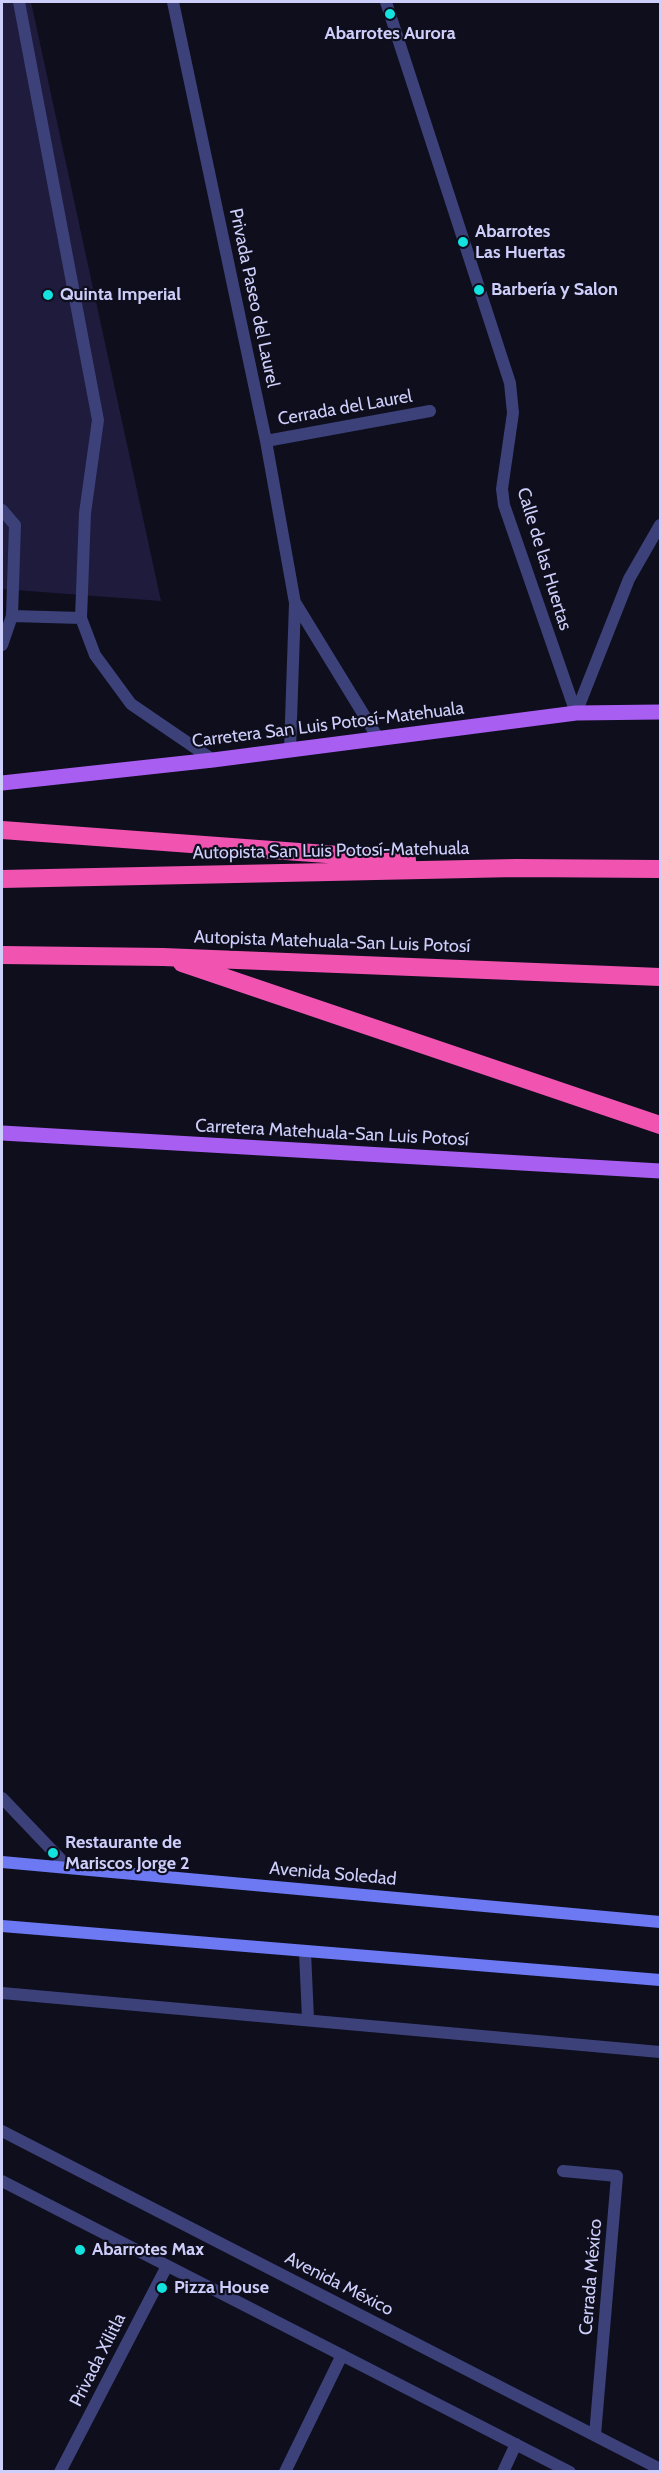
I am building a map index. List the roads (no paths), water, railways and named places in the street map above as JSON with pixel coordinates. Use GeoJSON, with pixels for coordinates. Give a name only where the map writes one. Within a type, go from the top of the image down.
{"type":"FeatureCollection","features":[{"type":"Feature","properties":{"kind":"highway"},"geometry":{"type":"LineString","coordinates":[[2,830],[516,868]]}},
{"type":"Feature","properties":{"kind":"highway","name":"Autopista San Luis Potosí-Matehuala"},"geometry":{"type":"LineString","coordinates":[[2,879],[516,868],[660,869]]}},
{"type":"Feature","properties":{"kind":"highway","name":"Autopista Matehuala-San Luis Potosí"},"geometry":{"type":"LineString","coordinates":[[2,955],[163,957],[660,977]]}},
{"type":"Feature","properties":{"kind":"highway"},"geometry":{"type":"LineString","coordinates":[[163,957],[660,1125]]}},
{"type":"Feature","properties":{"kind":"main road","name":"Carretera San Luis Potosí-Matehuala"},"geometry":{"type":"LineString","coordinates":[[2,783],[213,760],[576,713],[660,712]]}},
{"type":"Feature","properties":{"kind":"main road","name":"Carretera Matehuala-San Luis Potosí"},"geometry":{"type":"LineString","coordinates":[[2,1133],[660,1171]]}},
{"type":"Feature","properties":{"kind":"street"},"geometry":{"type":"LineString","coordinates":[[19,2],[98,420],[85,513],[81,618],[95,654],[131,704],[213,760]]}},
{"type":"Feature","properties":{"kind":"street","name":"Privada Paseo del Laurel"},"geometry":{"type":"LineString","coordinates":[[173,2],[266,441],[295,603],[290,750]]}},
{"type":"Feature","properties":{"kind":"street","name":"Calle de las Huertas"},"geometry":{"type":"LineString","coordinates":[[386,2],[510,383],[513,413],[502,489],[504,505],[576,713]]}},
{"type":"Feature","properties":{"kind":"street","name":"Cerrada del Laurel"},"geometry":{"type":"LineString","coordinates":[[266,441],[430,411]]}},
{"type":"Feature","properties":{"kind":"street"},"geometry":{"type":"LineString","coordinates":[[2,510],[15,525],[12,616],[2,645]]}},
{"type":"Feature","properties":{"kind":"street"},"geometry":{"type":"LineString","coordinates":[[576,713],[629,579],[660,525]]}},
{"type":"Feature","properties":{"kind":"street","name":"Privada Paseo del Laurel"},"geometry":{"type":"LineString","coordinates":[[295,603],[378,738]]}},
{"type":"Feature","properties":{"kind":"street"},"geometry":{"type":"LineString","coordinates":[[12,616],[81,618]]}},
{"type":"Feature","properties":{"kind":"street"},"geometry":{"type":"LineString","coordinates":[[2,1798],[68,1867]]}},
{"type":"Feature","properties":{"kind":"street","name":"Avenida Soledad"},"geometry":{"type":"LineString","coordinates":[[2,1862],[660,1923]]}},
{"type":"Feature","properties":{"kind":"street"},"geometry":{"type":"LineString","coordinates":[[2,1926],[660,1980]]}},
{"type":"Feature","properties":{"kind":"street"},"geometry":{"type":"LineString","coordinates":[[305,1952],[308,2019]]}},
{"type":"Feature","properties":{"kind":"street"},"geometry":{"type":"LineString","coordinates":[[2,1993],[660,2052]]}},
{"type":"Feature","properties":{"kind":"street","name":"Avenida México"},"geometry":{"type":"LineString","coordinates":[[2,2131],[660,2469]]}},
{"type":"Feature","properties":{"kind":"street","name":"Cerrada México"},"geometry":{"type":"LineString","coordinates":[[563,2171],[617,2176],[595,2435]]}},
{"type":"Feature","properties":{"kind":"street"},"geometry":{"type":"LineString","coordinates":[[2,2181],[570,2472]]}},
{"type":"Feature","properties":{"kind":"street","name":"Privada Xilitla"},"geometry":{"type":"LineString","coordinates":[[60,2472],[167,2266]]}},
{"type":"Feature","properties":{"kind":"street"},"geometry":{"type":"LineString","coordinates":[[285,2472],[342,2355]]}},
{"type":"Feature","properties":{"kind":"street"},"geometry":{"type":"LineString","coordinates":[[503,2472],[516,2444]]}},
{"type":"Feature","properties":{"kind":"place","name":"Abarrotes Aurora"},"geometry":{"type":"Point","coordinates":[390,14]}},
{"type":"Feature","properties":{"kind":"place","name":"Abarrotes Las Huertas"},"geometry":{"type":"Point","coordinates":[463,242]}},
{"type":"Feature","properties":{"kind":"place","name":"Barbería y Salon"},"geometry":{"type":"Point","coordinates":[479,290]}},
{"type":"Feature","properties":{"kind":"place","name":"Quinta Imperial"},"geometry":{"type":"Point","coordinates":[48,295]}},
{"type":"Feature","properties":{"kind":"place","name":"Restaurante de Mariscos Jorge 2"},"geometry":{"type":"Point","coordinates":[53,1853]}},
{"type":"Feature","properties":{"kind":"place","name":"Abarrotes Max"},"geometry":{"type":"Point","coordinates":[80,2250]}},
{"type":"Feature","properties":{"kind":"place","name":"Pizza House"},"geometry":{"type":"Point","coordinates":[162,2288]}}]}
